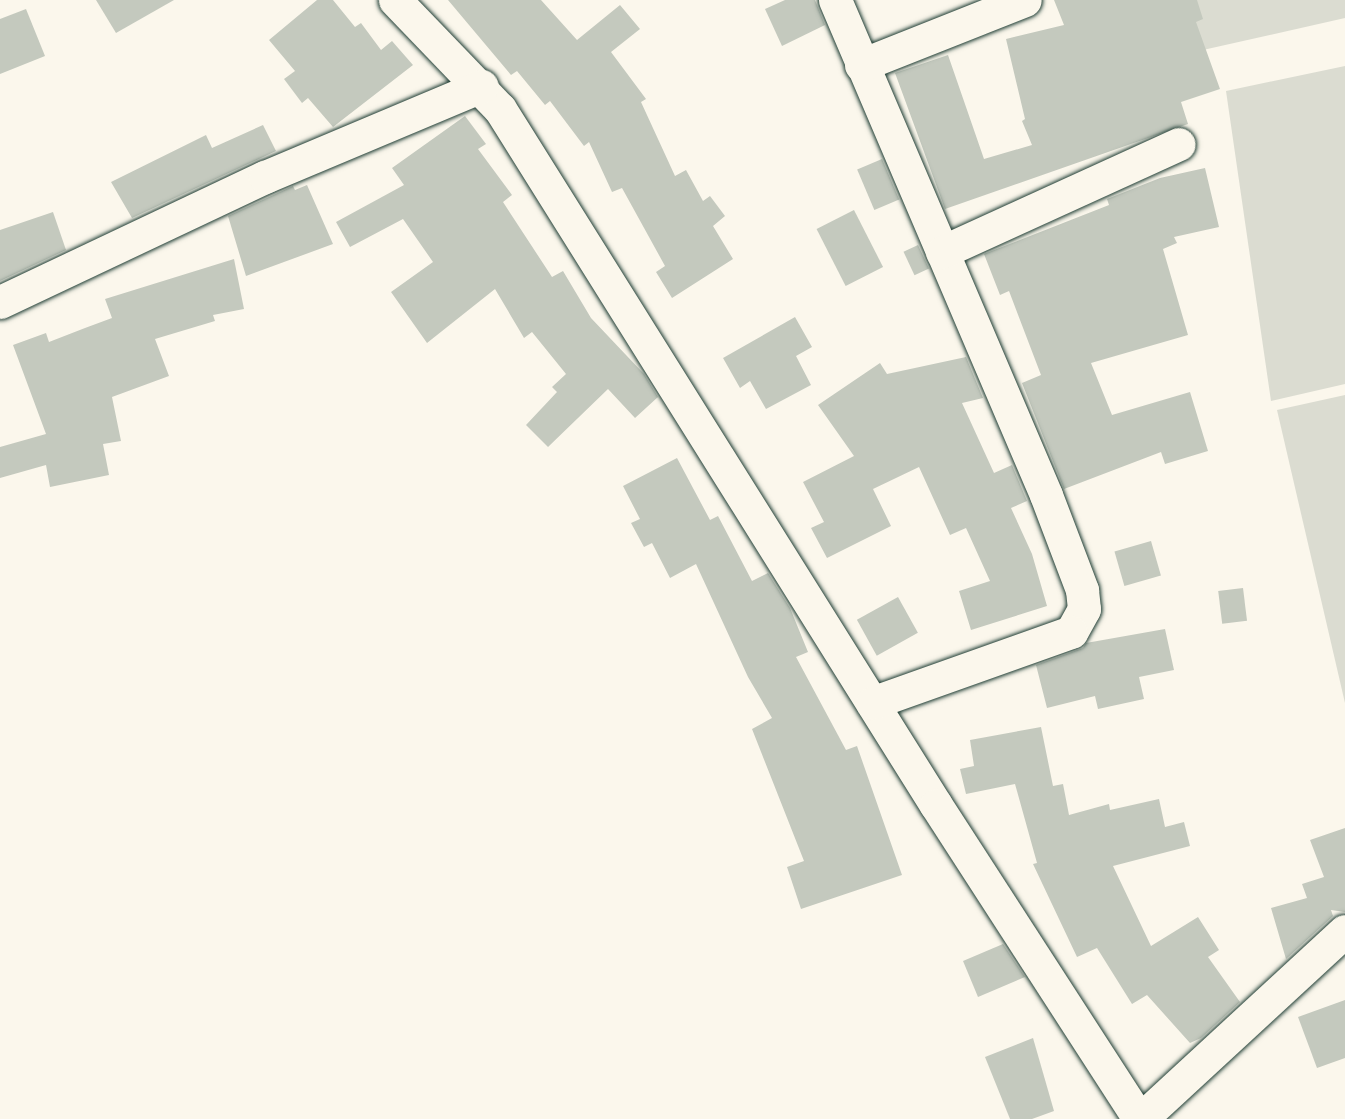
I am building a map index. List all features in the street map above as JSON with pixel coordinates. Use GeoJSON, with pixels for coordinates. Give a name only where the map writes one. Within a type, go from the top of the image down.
{"type":"FeatureCollection","features":[{"type":"Feature","properties":{"kind":"street"},"geometry":{"type":"LineString","coordinates":[[395,0],[482,86],[500,108],[872,703],[1140,1119],[1345,931]]}},
{"type":"Feature","properties":{"kind":"street"},"geometry":{"type":"LineString","coordinates":[[835,0],[1046,495],[1082,590],[1084,609],[1071,632],[872,703]]}},
{"type":"Feature","properties":{"kind":"street"},"geometry":{"type":"LineString","coordinates":[[861,65],[1025,0]]}},
{"type":"Feature","properties":{"kind":"street"},"geometry":{"type":"LineString","coordinates":[[0,302],[265,177],[482,86]]}},
{"type":"Feature","properties":{"kind":"street"},"geometry":{"type":"LineString","coordinates":[[942,252],[1179,144]]}},
{"type":"Feature","properties":{"kind":"shaded area"},"geometry":{"type":"Polygon","coordinates":[[[1182,0],[1345,0],[1345,18],[1194,52],[1182,0]]]}},
{"type":"Feature","properties":{"kind":"shaded area"},"geometry":{"type":"Polygon","coordinates":[[[1345,66],[1345,384],[1271,401],[1226,91],[1345,66]]]}},
{"type":"Feature","properties":{"kind":"shaded area"},"geometry":{"type":"Polygon","coordinates":[[[1345,395],[1345,703],[1277,410],[1345,395]]]}},
{"type":"Feature","properties":{"kind":"building"},"geometry":{"type":"Polygon","coordinates":[[[96,0],[174,0],[116,33],[96,0]]]}},
{"type":"Feature","properties":{"kind":"building"},"geometry":{"type":"Polygon","coordinates":[[[317,0],[333,0],[355,27],[361,23],[381,50],[392,41],[413,65],[333,127],[308,98],[302,103],[284,79],[295,71],[269,40],[317,0]]]}},
{"type":"Feature","properties":{"kind":"building"},"geometry":{"type":"Polygon","coordinates":[[[448,0],[541,0],[577,40],[620,5],[640,29],[611,52],[646,99],[641,102],[675,176],[686,170],[703,201],[710,196],[725,216],[713,226],[733,259],[672,298],[656,272],[665,266],[622,188],[612,192],[589,142],[584,146],[550,101],[545,105],[517,71],[511,75],[448,0]]]}},
{"type":"Feature","properties":{"kind":"building"},"geometry":{"type":"Polygon","coordinates":[[[785,0],[815,0],[825,25],[782,46],[765,9],[785,0]]]}},
{"type":"Feature","properties":{"kind":"building"},"geometry":{"type":"Polygon","coordinates":[[[1054,0],[1197,0],[1203,19],[1196,22],[1220,89],[1181,102],[1188,124],[945,209],[895,73],[948,55],[984,159],[1032,145],[1022,121],[1025,119],[1006,39],[1064,25],[1054,0]]]}},
{"type":"Feature","properties":{"kind":"building"},"geometry":{"type":"Polygon","coordinates":[[[26,9],[45,56],[0,74],[0,19],[26,9]]]}},
{"type":"Feature","properties":{"kind":"building"},"geometry":{"type":"Polygon","coordinates":[[[465,116],[486,144],[478,149],[512,195],[503,202],[552,277],[563,271],[591,318],[644,374],[658,397],[635,418],[608,389],[548,447],[526,425],[557,392],[552,387],[566,374],[532,332],[524,338],[495,289],[427,343],[391,292],[433,262],[403,219],[350,247],[336,222],[404,185],[392,168],[465,116]]]}},
{"type":"Feature","properties":{"kind":"building"},"geometry":{"type":"Polygon","coordinates":[[[263,125],[276,151],[132,218],[111,182],[206,135],[212,148],[263,125]]]}},
{"type":"Feature","properties":{"kind":"building"},"geometry":{"type":"Polygon","coordinates":[[[882,159],[899,200],[874,210],[857,170],[882,159]]]}},
{"type":"Feature","properties":{"kind":"building"},"geometry":{"type":"Polygon","coordinates":[[[1205,168],[1219,227],[1174,237],[1177,243],[1163,249],[1188,335],[1091,363],[1112,415],[1190,392],[1208,451],[1165,464],[1161,452],[1064,489],[1022,383],[1041,375],[1009,291],[1000,295],[984,254],[1109,205],[1107,199],[1160,178],[1205,168]]]}},
{"type":"Feature","properties":{"kind":"building"},"geometry":{"type":"Polygon","coordinates":[[[307,185],[333,244],[246,276],[228,216],[293,186],[295,190],[307,185]]]}},
{"type":"Feature","properties":{"kind":"building"},"geometry":{"type":"Polygon","coordinates":[[[854,210],[883,267],[846,286],[817,229],[854,210]]]}},
{"type":"Feature","properties":{"kind":"building"},"geometry":{"type":"Polygon","coordinates":[[[53,212],[66,250],[0,281],[0,230],[53,212]]]}},
{"type":"Feature","properties":{"kind":"building"},"geometry":{"type":"Polygon","coordinates":[[[918,245],[929,269],[914,275],[903,252],[918,245]]]}},
{"type":"Feature","properties":{"kind":"building"},"geometry":{"type":"Polygon","coordinates":[[[234,259],[244,309],[213,315],[215,321],[155,339],[169,376],[112,397],[121,441],[103,444],[109,475],[50,487],[46,465],[0,478],[0,447],[46,434],[13,345],[46,333],[49,342],[112,318],[105,299],[234,259]]]}},
{"type":"Feature","properties":{"kind":"building"},"geometry":{"type":"Polygon","coordinates":[[[795,317],[812,347],[796,356],[811,385],[766,409],[750,381],[740,388],[723,358],[795,317]]]}},
{"type":"Feature","properties":{"kind":"building"},"geometry":{"type":"Polygon","coordinates":[[[966,357],[983,398],[962,403],[994,473],[1012,465],[1027,501],[1011,508],[1032,554],[1047,606],[971,630],[959,591],[990,581],[966,528],[950,535],[919,467],[873,489],[891,526],[827,558],[811,528],[824,522],[803,482],[854,456],[818,405],[880,363],[887,374],[966,357]]]}},
{"type":"Feature","properties":{"kind":"building"},"geometry":{"type":"Polygon","coordinates":[[[677,458],[710,520],[718,516],[752,581],[768,573],[790,608],[808,652],[796,657],[846,750],[857,746],[902,875],[801,909],[787,867],[804,861],[752,729],[772,718],[748,677],[696,564],[670,578],[652,543],[644,547],[631,523],[640,519],[623,486],[677,458]]]}},
{"type":"Feature","properties":{"kind":"building"},"geometry":{"type":"Polygon","coordinates":[[[1151,541],[1161,576],[1124,586],[1114,551],[1151,541]]]}},
{"type":"Feature","properties":{"kind":"building"},"geometry":{"type":"Polygon","coordinates":[[[1243,588],[1247,621],[1222,624],[1218,591],[1243,588]]]}},
{"type":"Feature","properties":{"kind":"building"},"geometry":{"type":"Polygon","coordinates":[[[898,597],[918,633],[877,656],[857,620],[898,597]]]}},
{"type":"Feature","properties":{"kind":"building"},"geometry":{"type":"Polygon","coordinates":[[[1165,629],[1174,670],[1139,677],[1144,699],[1098,709],[1095,696],[1047,708],[1036,665],[1083,648],[1086,643],[1165,629]]]}},
{"type":"Feature","properties":{"kind":"building"},"geometry":{"type":"Polygon","coordinates":[[[1041,727],[1053,786],[1063,784],[1069,815],[1109,804],[1110,810],[1159,799],[1165,827],[1184,822],[1190,846],[1113,866],[1151,946],[1198,917],[1219,950],[1208,957],[1240,1002],[1201,1038],[1190,1043],[1147,995],[1132,1004],[1097,948],[1077,957],[1033,864],[1037,863],[1015,784],[966,794],[960,769],[974,766],[970,740],[1041,727]]]}},
{"type":"Feature","properties":{"kind":"building"},"geometry":{"type":"Polygon","coordinates":[[[1345,828],[1345,912],[1331,910],[1333,916],[1286,959],[1271,908],[1307,898],[1302,884],[1324,877],[1310,840],[1345,828]]]}},
{"type":"Feature","properties":{"kind":"building"},"geometry":{"type":"Polygon","coordinates":[[[1003,944],[1025,977],[978,997],[963,961],[1003,944]]]}},
{"type":"Feature","properties":{"kind":"building"},"geometry":{"type":"Polygon","coordinates":[[[1345,1000],[1345,1058],[1317,1068],[1298,1017],[1345,1000]]]}},
{"type":"Feature","properties":{"kind":"building"},"geometry":{"type":"Polygon","coordinates":[[[1033,1038],[1054,1111],[1032,1119],[1010,1119],[985,1057],[1033,1038]]]}}]}
